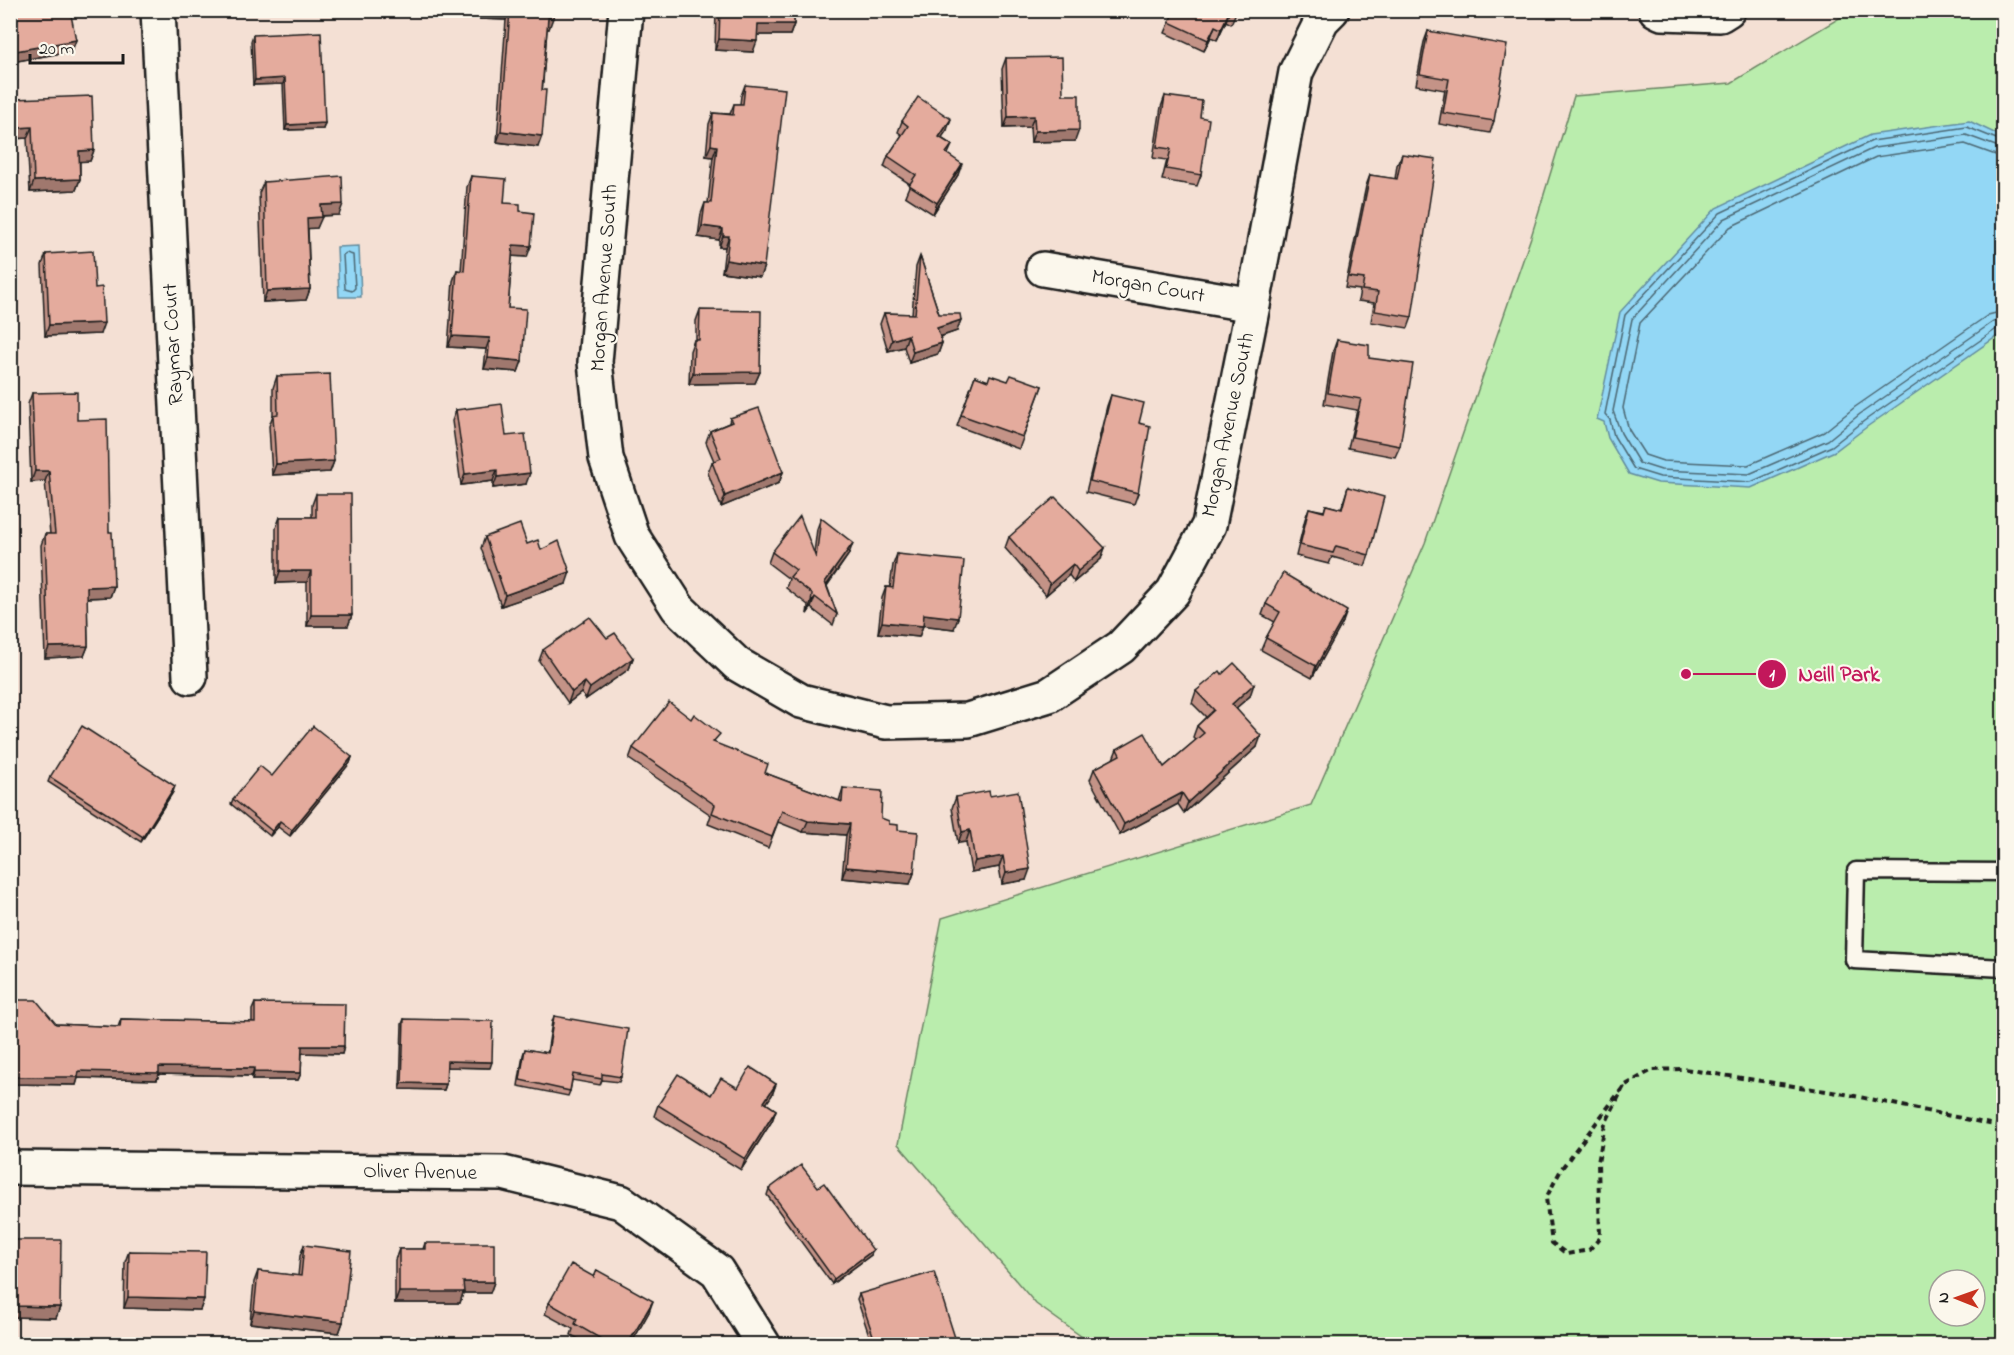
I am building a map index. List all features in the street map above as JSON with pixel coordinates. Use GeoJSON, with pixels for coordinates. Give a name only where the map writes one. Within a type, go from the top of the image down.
{"type":"FeatureCollection","features":[{"type":"Feature","properties":{"kind":"street","name":"Raymar Court"},"geometry":{"type":"LineString","coordinates":[[158,10],[190,677]]}},
{"type":"Feature","properties":{"kind":"street","name":"Morgan Avenue South"},"geometry":{"type":"LineString","coordinates":[[626,10],[595,362],[606,458],[632,536],[678,608],[737,664],[801,701],[886,722],[968,720],[1049,694],[1121,647],[1173,592],[1209,525],[1296,72],[1322,20],[1332,10]]}},
{"type":"Feature","properties":{"kind":"street"},"geometry":{"type":"LineString","coordinates":[[1656,10],[1662,13],[1720,15],[1728,10]]}},
{"type":"Feature","properties":{"kind":"street","name":"Morgan Court"},"geometry":{"type":"LineString","coordinates":[[1043,269],[1253,305]]}},
{"type":"Feature","properties":{"kind":"street","name":"Oliver Avenue"},"geometry":{"type":"LineString","coordinates":[[10,1168],[503,1173],[621,1202],[717,1271],[763,1344]]}},
{"type":"Feature","properties":{"kind":"lane"},"geometry":{"type":"LineString","coordinates":[[2004,872],[1856,871],[1854,960],[2004,968]]}},
{"type":"Feature","properties":{"kind":"path"},"geometry":{"type":"LineString","coordinates":[[1624,1086],[1605,1124],[1598,1163],[1600,1238],[1589,1250],[1567,1254],[1552,1243],[1546,1197],[1562,1168],[1624,1086],[1652,1070],[1684,1069],[1845,1094],[2004,1127]]}},
{"type":"Feature","properties":{"kind":"green space"},"geometry":{"type":"Polygon","coordinates":[[[1851,11],[2003,11],[2003,1344],[1092,1344],[1036,1304],[898,1144],[942,918],[1311,805],[1425,543],[1531,237],[1574,96],[1731,83],[1851,11]]]}},
{"type":"Feature","properties":{"kind":"water"},"geometry":{"type":"Polygon","coordinates":[[[1969,121],[2003,137],[2003,332],[1835,451],[1751,488],[1658,483],[1629,474],[1608,438],[1604,422],[1597,419],[1620,312],[1716,208],[1870,135],[1969,121]]]}},
{"type":"Feature","properties":{"kind":"water"},"geometry":{"type":"Polygon","coordinates":[[[359,246],[361,297],[339,297],[337,247],[359,246]]]}},
{"type":"Feature","properties":{"kind":"building"},"geometry":{"type":"Polygon","coordinates":[[[26,10],[70,10],[76,40],[16,51],[10,14],[26,10]]]}},
{"type":"Feature","properties":{"kind":"building"},"geometry":{"type":"Polygon","coordinates":[[[510,10],[554,10],[553,18],[548,18],[542,90],[546,90],[542,136],[501,131],[510,10]]]}},
{"type":"Feature","properties":{"kind":"building"},"geometry":{"type":"Polygon","coordinates":[[[720,10],[794,10],[794,24],[758,24],[757,41],[719,39],[720,10]]]}},
{"type":"Feature","properties":{"kind":"building"},"geometry":{"type":"Polygon","coordinates":[[[1175,10],[1230,10],[1221,29],[1215,26],[1208,40],[1169,22],[1175,10]]]}},
{"type":"Feature","properties":{"kind":"building"},"geometry":{"type":"Polygon","coordinates":[[[1428,31],[1507,45],[1494,121],[1443,113],[1449,79],[1420,74],[1428,31]]]}},
{"type":"Feature","properties":{"kind":"building"},"geometry":{"type":"Polygon","coordinates":[[[321,32],[325,123],[287,125],[285,78],[255,80],[253,35],[321,32]]]}},
{"type":"Feature","properties":{"kind":"building"},"geometry":{"type":"Polygon","coordinates":[[[1062,57],[1063,95],[1079,95],[1079,130],[1035,131],[1034,116],[1008,117],[1006,58],[1062,57]]]}},
{"type":"Feature","properties":{"kind":"building"},"geometry":{"type":"Polygon","coordinates":[[[745,85],[785,89],[764,266],[726,260],[729,236],[723,236],[723,229],[702,226],[705,203],[711,203],[717,146],[711,145],[713,113],[733,115],[734,104],[743,104],[745,85]]]}},
{"type":"Feature","properties":{"kind":"building"},"geometry":{"type":"Polygon","coordinates":[[[92,96],[94,150],[79,151],[80,179],[34,181],[32,127],[16,128],[15,99],[92,96]]]}},
{"type":"Feature","properties":{"kind":"building"},"geometry":{"type":"Polygon","coordinates":[[[1165,96],[1202,101],[1200,117],[1209,119],[1201,175],[1166,169],[1171,149],[1157,147],[1165,96]]]}},
{"type":"Feature","properties":{"kind":"building"},"geometry":{"type":"Polygon","coordinates":[[[918,97],[951,119],[939,137],[952,145],[946,153],[962,164],[937,203],[909,185],[916,175],[888,156],[908,126],[902,121],[918,97]]]}},
{"type":"Feature","properties":{"kind":"building"},"geometry":{"type":"Polygon","coordinates":[[[1402,154],[1436,159],[1412,317],[1375,311],[1378,292],[1362,290],[1364,279],[1349,277],[1370,175],[1397,179],[1402,154]]]}},
{"type":"Feature","properties":{"kind":"building"},"geometry":{"type":"Polygon","coordinates":[[[342,176],[343,204],[321,205],[322,217],[307,218],[310,289],[267,291],[264,182],[342,176]]]}},
{"type":"Feature","properties":{"kind":"building"},"geometry":{"type":"Polygon","coordinates":[[[471,176],[506,179],[504,203],[520,204],[520,211],[534,213],[531,246],[513,245],[508,308],[526,309],[522,361],[488,358],[490,338],[452,336],[457,270],[464,271],[471,176]]]}},
{"type":"Feature","properties":{"kind":"building"},"geometry":{"type":"Polygon","coordinates":[[[93,251],[95,288],[102,287],[104,323],[49,325],[46,254],[93,251]]]}},
{"type":"Feature","properties":{"kind":"building"},"geometry":{"type":"Polygon","coordinates":[[[920,256],[939,314],[960,314],[961,320],[937,328],[942,343],[913,352],[908,335],[892,340],[884,313],[915,314],[920,256]]]}},
{"type":"Feature","properties":{"kind":"building"},"geometry":{"type":"Polygon","coordinates":[[[700,310],[761,311],[760,372],[693,373],[694,340],[699,340],[700,310]]]}},
{"type":"Feature","properties":{"kind":"building"},"geometry":{"type":"Polygon","coordinates":[[[1337,340],[1369,345],[1369,358],[1413,364],[1400,446],[1352,437],[1361,399],[1328,393],[1337,340]]]}},
{"type":"Feature","properties":{"kind":"building"},"geometry":{"type":"Polygon","coordinates":[[[330,374],[334,461],[276,464],[273,415],[278,414],[277,376],[330,374]]]}},
{"type":"Feature","properties":{"kind":"building"},"geometry":{"type":"Polygon","coordinates":[[[990,375],[1008,381],[1011,375],[1042,386],[1023,437],[961,415],[975,376],[988,381],[990,375]]]}},
{"type":"Feature","properties":{"kind":"building"},"geometry":{"type":"Polygon","coordinates":[[[77,392],[77,420],[107,419],[109,532],[112,532],[114,586],[87,587],[88,646],[49,647],[45,534],[55,534],[49,471],[35,471],[32,393],[77,392]]]}},
{"type":"Feature","properties":{"kind":"building"},"geometry":{"type":"Polygon","coordinates":[[[1111,395],[1144,403],[1139,423],[1150,426],[1138,493],[1090,481],[1111,395]]]}},
{"type":"Feature","properties":{"kind":"building"},"geometry":{"type":"Polygon","coordinates":[[[502,404],[506,436],[525,434],[530,473],[497,477],[497,470],[465,474],[456,410],[502,404]]]}},
{"type":"Feature","properties":{"kind":"building"},"geometry":{"type":"Polygon","coordinates":[[[759,408],[783,472],[725,496],[712,462],[721,458],[710,431],[732,422],[730,418],[759,408]]]}},
{"type":"Feature","properties":{"kind":"building"},"geometry":{"type":"Polygon","coordinates":[[[1348,487],[1384,497],[1369,555],[1336,546],[1333,553],[1300,545],[1309,508],[1324,512],[1326,505],[1342,509],[1348,487]]]}},
{"type":"Feature","properties":{"kind":"building"},"geometry":{"type":"Polygon","coordinates":[[[316,494],[351,494],[352,615],[311,615],[311,571],[280,571],[280,517],[316,517],[316,494]]]}},
{"type":"Feature","properties":{"kind":"building"},"geometry":{"type":"Polygon","coordinates":[[[1055,497],[1105,548],[1078,571],[1073,564],[1050,584],[1009,537],[1055,497]]]}},
{"type":"Feature","properties":{"kind":"building"},"geometry":{"type":"Polygon","coordinates":[[[800,516],[816,558],[821,518],[853,543],[825,582],[837,614],[815,597],[811,603],[812,594],[790,577],[796,570],[772,552],[800,516]]]}},
{"type":"Feature","properties":{"kind":"building"},"geometry":{"type":"Polygon","coordinates":[[[520,524],[527,544],[538,540],[541,550],[559,541],[570,572],[505,595],[485,537],[520,524]]]}},
{"type":"Feature","properties":{"kind":"building"},"geometry":{"type":"Polygon","coordinates":[[[897,554],[964,561],[958,618],[924,614],[923,626],[882,622],[886,587],[893,588],[897,554]]]}},
{"type":"Feature","properties":{"kind":"building"},"geometry":{"type":"Polygon","coordinates":[[[1283,573],[1347,611],[1316,666],[1266,638],[1280,612],[1266,604],[1283,573]]]}},
{"type":"Feature","properties":{"kind":"building"},"geometry":{"type":"Polygon","coordinates":[[[590,617],[607,638],[615,633],[633,658],[590,688],[585,682],[572,692],[543,650],[590,617]]]}},
{"type":"Feature","properties":{"kind":"building"},"geometry":{"type":"Polygon","coordinates":[[[1234,663],[1254,684],[1232,704],[1261,736],[1188,802],[1182,793],[1124,824],[1094,769],[1120,755],[1117,749],[1145,733],[1164,767],[1204,733],[1197,726],[1214,710],[1196,691],[1220,671],[1222,674],[1234,663]]]}},
{"type":"Feature","properties":{"kind":"building"},"geometry":{"type":"Polygon","coordinates":[[[669,702],[691,719],[694,714],[720,734],[713,742],[768,764],[765,773],[842,802],[843,788],[882,791],[881,818],[889,821],[889,824],[898,825],[898,830],[918,832],[914,873],[846,867],[850,824],[808,821],[782,811],[772,837],[712,813],[715,805],[633,748],[669,702]]]}},
{"type":"Feature","properties":{"kind":"building"},"geometry":{"type":"Polygon","coordinates":[[[82,726],[175,786],[143,837],[50,777],[82,726]]]}},
{"type":"Feature","properties":{"kind":"building"},"geometry":{"type":"Polygon","coordinates":[[[313,726],[352,757],[292,830],[280,821],[272,831],[233,799],[260,766],[272,776],[313,726]]]}},
{"type":"Feature","properties":{"kind":"building"},"geometry":{"type":"Polygon","coordinates":[[[989,791],[990,796],[1018,791],[1030,869],[1006,873],[1003,856],[975,861],[970,830],[962,832],[956,797],[989,791]]]}},
{"type":"Feature","properties":{"kind":"building"},"geometry":{"type":"Polygon","coordinates":[[[10,1000],[36,1000],[56,1024],[120,1027],[121,1019],[255,1022],[255,1003],[345,1004],[344,1046],[302,1046],[301,1073],[254,1072],[254,1068],[159,1067],[159,1073],[79,1071],[78,1077],[10,1077],[10,1000]]]}},
{"type":"Feature","properties":{"kind":"building"},"geometry":{"type":"Polygon","coordinates":[[[554,1016],[628,1029],[621,1077],[602,1074],[602,1079],[573,1074],[570,1091],[520,1080],[525,1049],[548,1053],[554,1016]]]}},
{"type":"Feature","properties":{"kind":"building"},"geometry":{"type":"Polygon","coordinates":[[[404,1019],[493,1021],[492,1062],[447,1061],[446,1084],[402,1083],[404,1019]]]}},
{"type":"Feature","properties":{"kind":"building"},"geometry":{"type":"Polygon","coordinates":[[[750,1067],[776,1084],[764,1102],[776,1110],[745,1159],[658,1105],[678,1074],[711,1095],[721,1078],[738,1088],[750,1067]]]}},
{"type":"Feature","properties":{"kind":"building"},"geometry":{"type":"Polygon","coordinates":[[[801,1165],[818,1187],[824,1183],[873,1250],[834,1279],[769,1189],[801,1165]]]}},
{"type":"Feature","properties":{"kind":"building"},"geometry":{"type":"Polygon","coordinates":[[[10,1240],[61,1240],[60,1307],[12,1306],[10,1240]]]}},
{"type":"Feature","properties":{"kind":"building"},"geometry":{"type":"Polygon","coordinates":[[[425,1243],[494,1243],[494,1282],[463,1282],[464,1292],[399,1292],[399,1249],[425,1249],[425,1243]]]}},
{"type":"Feature","properties":{"kind":"building"},"geometry":{"type":"Polygon","coordinates":[[[304,1245],[351,1251],[343,1322],[254,1311],[258,1271],[301,1276],[304,1245]]]}},
{"type":"Feature","properties":{"kind":"building"},"geometry":{"type":"Polygon","coordinates":[[[129,1251],[206,1252],[204,1299],[128,1297],[129,1251]]]}},
{"type":"Feature","properties":{"kind":"building"},"geometry":{"type":"Polygon","coordinates":[[[571,1264],[594,1277],[597,1270],[653,1301],[628,1344],[601,1344],[603,1340],[575,1324],[577,1319],[549,1303],[571,1264]]]}},
{"type":"Feature","properties":{"kind":"building"},"geometry":{"type":"Polygon","coordinates":[[[934,1272],[957,1344],[876,1344],[859,1294],[934,1272]]]}},
{"type":"Feature","properties":{"kind":"place","name":"Neill Park"},"geometry":{"type":"Point","coordinates":[1686,674]}}]}
